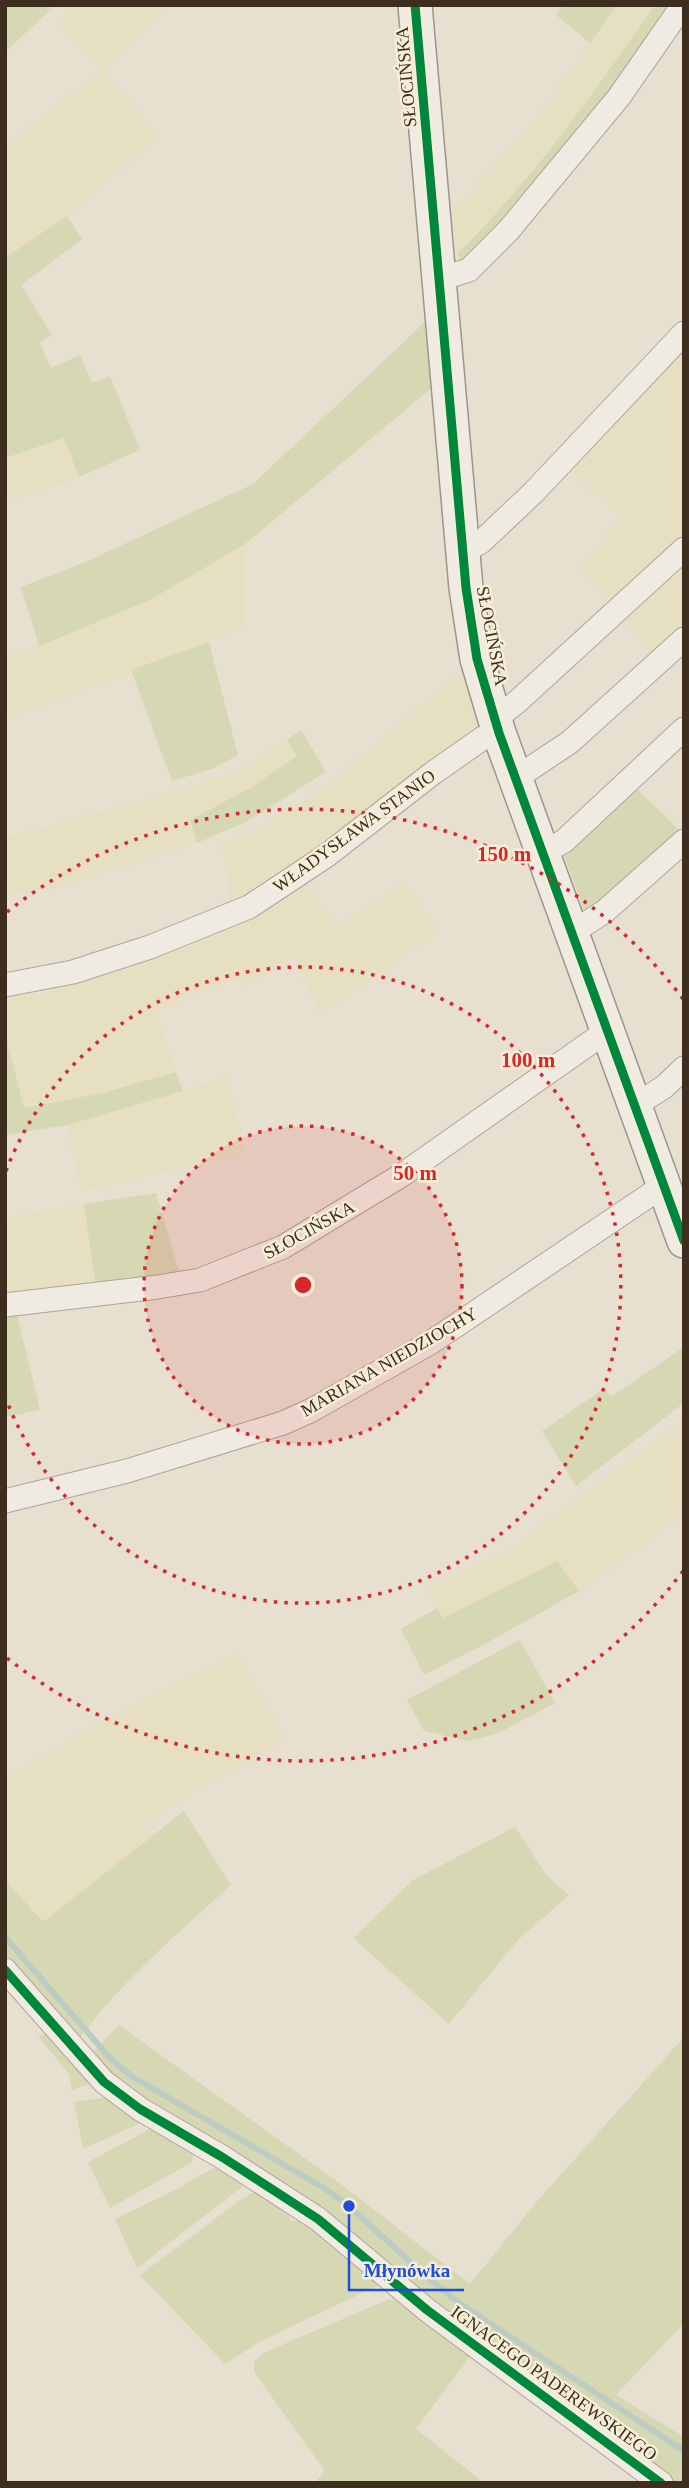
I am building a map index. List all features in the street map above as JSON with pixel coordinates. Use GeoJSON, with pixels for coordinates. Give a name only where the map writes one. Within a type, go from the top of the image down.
{"type":"FeatureCollection","features":[{"type":"Feature","properties":{"kind":"street","name":"SŁOCIŃSKA"},"geometry":{"type":"LineString","coordinates":[[415,5],[462,552],[477,659],[497,726],[542,853],[663,1186],[682,1229]]}},
{"type":"Feature","properties":{"kind":"street"},"geometry":{"type":"LineString","coordinates":[[440,279],[469,271],[508,231],[619,97],[683,5]]}},
{"type":"Feature","properties":{"kind":"street"},"geometry":{"type":"LineString","coordinates":[[462,552],[481,542],[533,493],[684,333]]}},
{"type":"Feature","properties":{"kind":"street","name":"WŁADYSŁAWA STANIO"},"geometry":{"type":"LineString","coordinates":[[5,985],[73,972],[150,947],[249,907],[326,856],[483,738],[518,701],[684,550]]}},
{"type":"Feature","properties":{"kind":"street"},"geometry":{"type":"LineString","coordinates":[[516,778],[570,742],[684,639]]}},
{"type":"Feature","properties":{"kind":"street"},"geometry":{"type":"LineString","coordinates":[[542,853],[564,841],[684,729]]}},
{"type":"Feature","properties":{"kind":"street"},"geometry":{"type":"LineString","coordinates":[[571,933],[604,912],[684,841]]}},
{"type":"Feature","properties":{"kind":"street","name":"SŁOCIŃSKA"},"geometry":{"type":"LineString","coordinates":[[5,1305],[201,1280],[283,1247],[402,1175],[607,1031]]}},
{"type":"Feature","properties":{"kind":"street"},"geometry":{"type":"LineString","coordinates":[[634,1106],[664,1087],[684,1068]]}},
{"type":"Feature","properties":{"kind":"street","name":"MARIANA NIEDZIOCHY"},"geometry":{"type":"LineString","coordinates":[[5,1501],[127,1471],[283,1423],[312,1410],[429,1343],[663,1186]]}},
{"type":"Feature","properties":{"kind":"street","name":"IGNACEGO PADEREWSKIEGO"},"geometry":{"type":"LineString","coordinates":[[5,1970],[104,2082],[140,2109],[222,2157],[318,2219],[427,2310],[662,2483]]}},
{"type":"Feature","properties":{"kind":"shaded area"},"geometry":{"type":"Polygon","coordinates":[[[76,5],[169,5],[103,71],[57,24],[76,5]]]}},
{"type":"Feature","properties":{"kind":"shaded area"},"geometry":{"type":"Polygon","coordinates":[[[617,5],[655,5],[583,107],[495,217],[457,254],[451,214],[534,123],[617,5]]]}},
{"type":"Feature","properties":{"kind":"shaded area"},"geometry":{"type":"Polygon","coordinates":[[[103,71],[158,136],[67,216],[5,258],[5,146],[103,71]]]}},
{"type":"Feature","properties":{"kind":"shaded area"},"geometry":{"type":"Polygon","coordinates":[[[684,343],[684,536],[617,607],[578,566],[623,519],[570,468],[684,343]]]}},
{"type":"Feature","properties":{"kind":"shaded area"},"geometry":{"type":"Polygon","coordinates":[[[64,438],[79,477],[5,501],[5,458],[64,438]]]}},
{"type":"Feature","properties":{"kind":"shaded area"},"geometry":{"type":"Polygon","coordinates":[[[245,544],[245,626],[60,699],[5,717],[5,658],[150,600],[245,544]]]}},
{"type":"Feature","properties":{"kind":"shaded area"},"geometry":{"type":"Polygon","coordinates":[[[684,557],[684,628],[653,655],[625,618],[684,557]]]}},
{"type":"Feature","properties":{"kind":"shaded area"},"geometry":{"type":"Polygon","coordinates":[[[465,672],[477,729],[326,848],[231,908],[223,845],[261,827],[312,796],[377,745],[449,680],[465,672]]]}},
{"type":"Feature","properties":{"kind":"shaded area"},"geometry":{"type":"Polygon","coordinates":[[[287,740],[298,755],[252,787],[191,820],[197,843],[53,889],[11,894],[5,870],[5,838],[176,791],[237,771],[287,740]]]}},
{"type":"Feature","properties":{"kind":"shaded area"},"geometry":{"type":"Polygon","coordinates":[[[305,882],[337,926],[405,883],[438,932],[321,1013],[293,959],[244,987],[239,978],[155,1010],[176,1072],[103,1093],[24,1108],[5,1034],[5,995],[42,993],[117,969],[224,929],[279,902],[305,882]]]}},
{"type":"Feature","properties":{"kind":"shaded area"},"geometry":{"type":"Polygon","coordinates":[[[228,1077],[244,1153],[81,1191],[67,1125],[228,1077]]]}},
{"type":"Feature","properties":{"kind":"shaded area"},"geometry":{"type":"Polygon","coordinates":[[[84,1204],[96,1287],[5,1298],[5,1218],[84,1204]]]}},
{"type":"Feature","properties":{"kind":"shaded area"},"geometry":{"type":"Polygon","coordinates":[[[684,1421],[684,1514],[579,1591],[556,1561],[443,1618],[427,1589],[514,1548],[533,1531],[684,1421]]]}},
{"type":"Feature","properties":{"kind":"shaded area"},"geometry":{"type":"Polygon","coordinates":[[[237,1654],[286,1739],[174,1803],[144,1826],[152,1836],[43,1923],[5,1880],[5,1778],[107,1718],[237,1654]]]}},
{"type":"Feature","properties":{"kind":"green space"},"geometry":{"type":"Polygon","coordinates":[[[5,5],[56,5],[5,52],[5,5]]]}},
{"type":"Feature","properties":{"kind":"green space"},"geometry":{"type":"Polygon","coordinates":[[[563,5],[617,5],[590,43],[556,15],[563,5]]]}},
{"type":"Feature","properties":{"kind":"green space"},"geometry":{"type":"Polygon","coordinates":[[[655,5],[673,5],[572,137],[462,263],[457,254],[537,166],[586,103],[655,5]]]}},
{"type":"Feature","properties":{"kind":"green space"},"geometry":{"type":"Polygon","coordinates":[[[67,216],[82,239],[21,285],[52,335],[40,343],[51,368],[80,355],[92,383],[110,376],[140,450],[79,477],[64,438],[5,458],[5,258],[67,216]]]}},
{"type":"Feature","properties":{"kind":"green space"},"geometry":{"type":"Polygon","coordinates":[[[425,322],[432,326],[434,386],[245,544],[150,600],[39,646],[21,587],[90,560],[253,484],[425,322]]]}},
{"type":"Feature","properties":{"kind":"green space"},"geometry":{"type":"Polygon","coordinates":[[[209,642],[238,755],[212,769],[172,781],[131,670],[209,642]]]}},
{"type":"Feature","properties":{"kind":"green space"},"geometry":{"type":"Polygon","coordinates":[[[301,730],[326,772],[246,822],[197,843],[190,820],[252,787],[297,756],[287,740],[301,730]]]}},
{"type":"Feature","properties":{"kind":"green space"},"geometry":{"type":"Polygon","coordinates":[[[634,786],[683,834],[586,916],[562,849],[634,786]]]}},
{"type":"Feature","properties":{"kind":"green space"},"geometry":{"type":"Polygon","coordinates":[[[5,1034],[24,1108],[103,1093],[176,1072],[183,1091],[67,1125],[5,1135],[5,1034]]]}},
{"type":"Feature","properties":{"kind":"green space"},"geometry":{"type":"Polygon","coordinates":[[[156,1193],[179,1272],[96,1287],[84,1204],[156,1193]]]}},
{"type":"Feature","properties":{"kind":"green space"},"geometry":{"type":"Polygon","coordinates":[[[17,1314],[40,1410],[5,1417],[5,1316],[17,1314]]]}},
{"type":"Feature","properties":{"kind":"green space"},"geometry":{"type":"Polygon","coordinates":[[[684,1347],[684,1403],[576,1486],[542,1431],[605,1388],[611,1397],[684,1347]]]}},
{"type":"Feature","properties":{"kind":"green space"},"geometry":{"type":"Polygon","coordinates":[[[557,1561],[579,1591],[424,1675],[401,1629],[437,1608],[443,1618],[557,1561]]]}},
{"type":"Feature","properties":{"kind":"green space"},"geometry":{"type":"Polygon","coordinates":[[[520,1640],[555,1703],[497,1734],[468,1741],[424,1731],[407,1700],[520,1640]]]}},
{"type":"Feature","properties":{"kind":"green space"},"geometry":{"type":"Polygon","coordinates":[[[184,1811],[231,1885],[130,1979],[77,2042],[5,1958],[5,1880],[43,1922],[184,1811]]]}},
{"type":"Feature","properties":{"kind":"green space"},"geometry":{"type":"Polygon","coordinates":[[[515,1827],[547,1876],[569,1895],[518,1940],[449,2024],[353,1938],[413,1880],[515,1827]]]}},
{"type":"Feature","properties":{"kind":"green space"},"geometry":{"type":"Polygon","coordinates":[[[119,2025],[338,2182],[470,2284],[539,2199],[684,2037],[684,2323],[616,2395],[684,2437],[684,2483],[675,2483],[581,2412],[151,2108],[95,2064],[91,2054],[119,2025]]]}},
{"type":"Feature","properties":{"kind":"green space"},"geometry":{"type":"Polygon","coordinates":[[[53,2032],[95,2082],[72,2090],[69,2074],[38,2036],[53,2032]]]}},
{"type":"Feature","properties":{"kind":"green space"},"geometry":{"type":"Polygon","coordinates":[[[109,2097],[145,2121],[83,2149],[74,2102],[109,2097]]]}},
{"type":"Feature","properties":{"kind":"green space"},"geometry":{"type":"Polygon","coordinates":[[[152,2128],[195,2151],[191,2163],[110,2208],[88,2162],[152,2128]]]}},
{"type":"Feature","properties":{"kind":"green space"},"geometry":{"type":"Polygon","coordinates":[[[223,2166],[247,2182],[137,2268],[115,2219],[211,2169],[223,2166]]]}},
{"type":"Feature","properties":{"kind":"green space"},"geometry":{"type":"Polygon","coordinates":[[[262,2192],[287,2208],[290,2221],[305,2221],[380,2279],[377,2286],[261,2341],[225,2364],[140,2275],[243,2198],[262,2192]]]}},
{"type":"Feature","properties":{"kind":"green space"},"geometry":{"type":"Polygon","coordinates":[[[400,2299],[471,2355],[416,2429],[484,2483],[315,2483],[325,2471],[254,2372],[254,2362],[263,2353],[387,2300],[400,2299]]]}},
{"type":"Feature","properties":{"kind":"waterway"},"geometry":{"type":"LineString","coordinates":[[5,1937],[110,2058],[131,2076],[324,2188],[349,2206],[459,2303],[684,2451]]}},
{"type":"Feature","properties":{"kind":"cycle path"},"geometry":{"type":"LineString","coordinates":[[415,5],[466,588],[477,659],[499,733],[684,1241]]}},
{"type":"Feature","properties":{"kind":"cycle path"},"geometry":{"type":"LineString","coordinates":[[5,1970],[104,2082],[140,2109],[222,2157],[318,2219],[427,2310],[661,2483]]}},
{"type":"Feature","properties":{"kind":"place","name":"Młynówka"},"geometry":{"type":"Point","coordinates":[349,2206]}}]}
